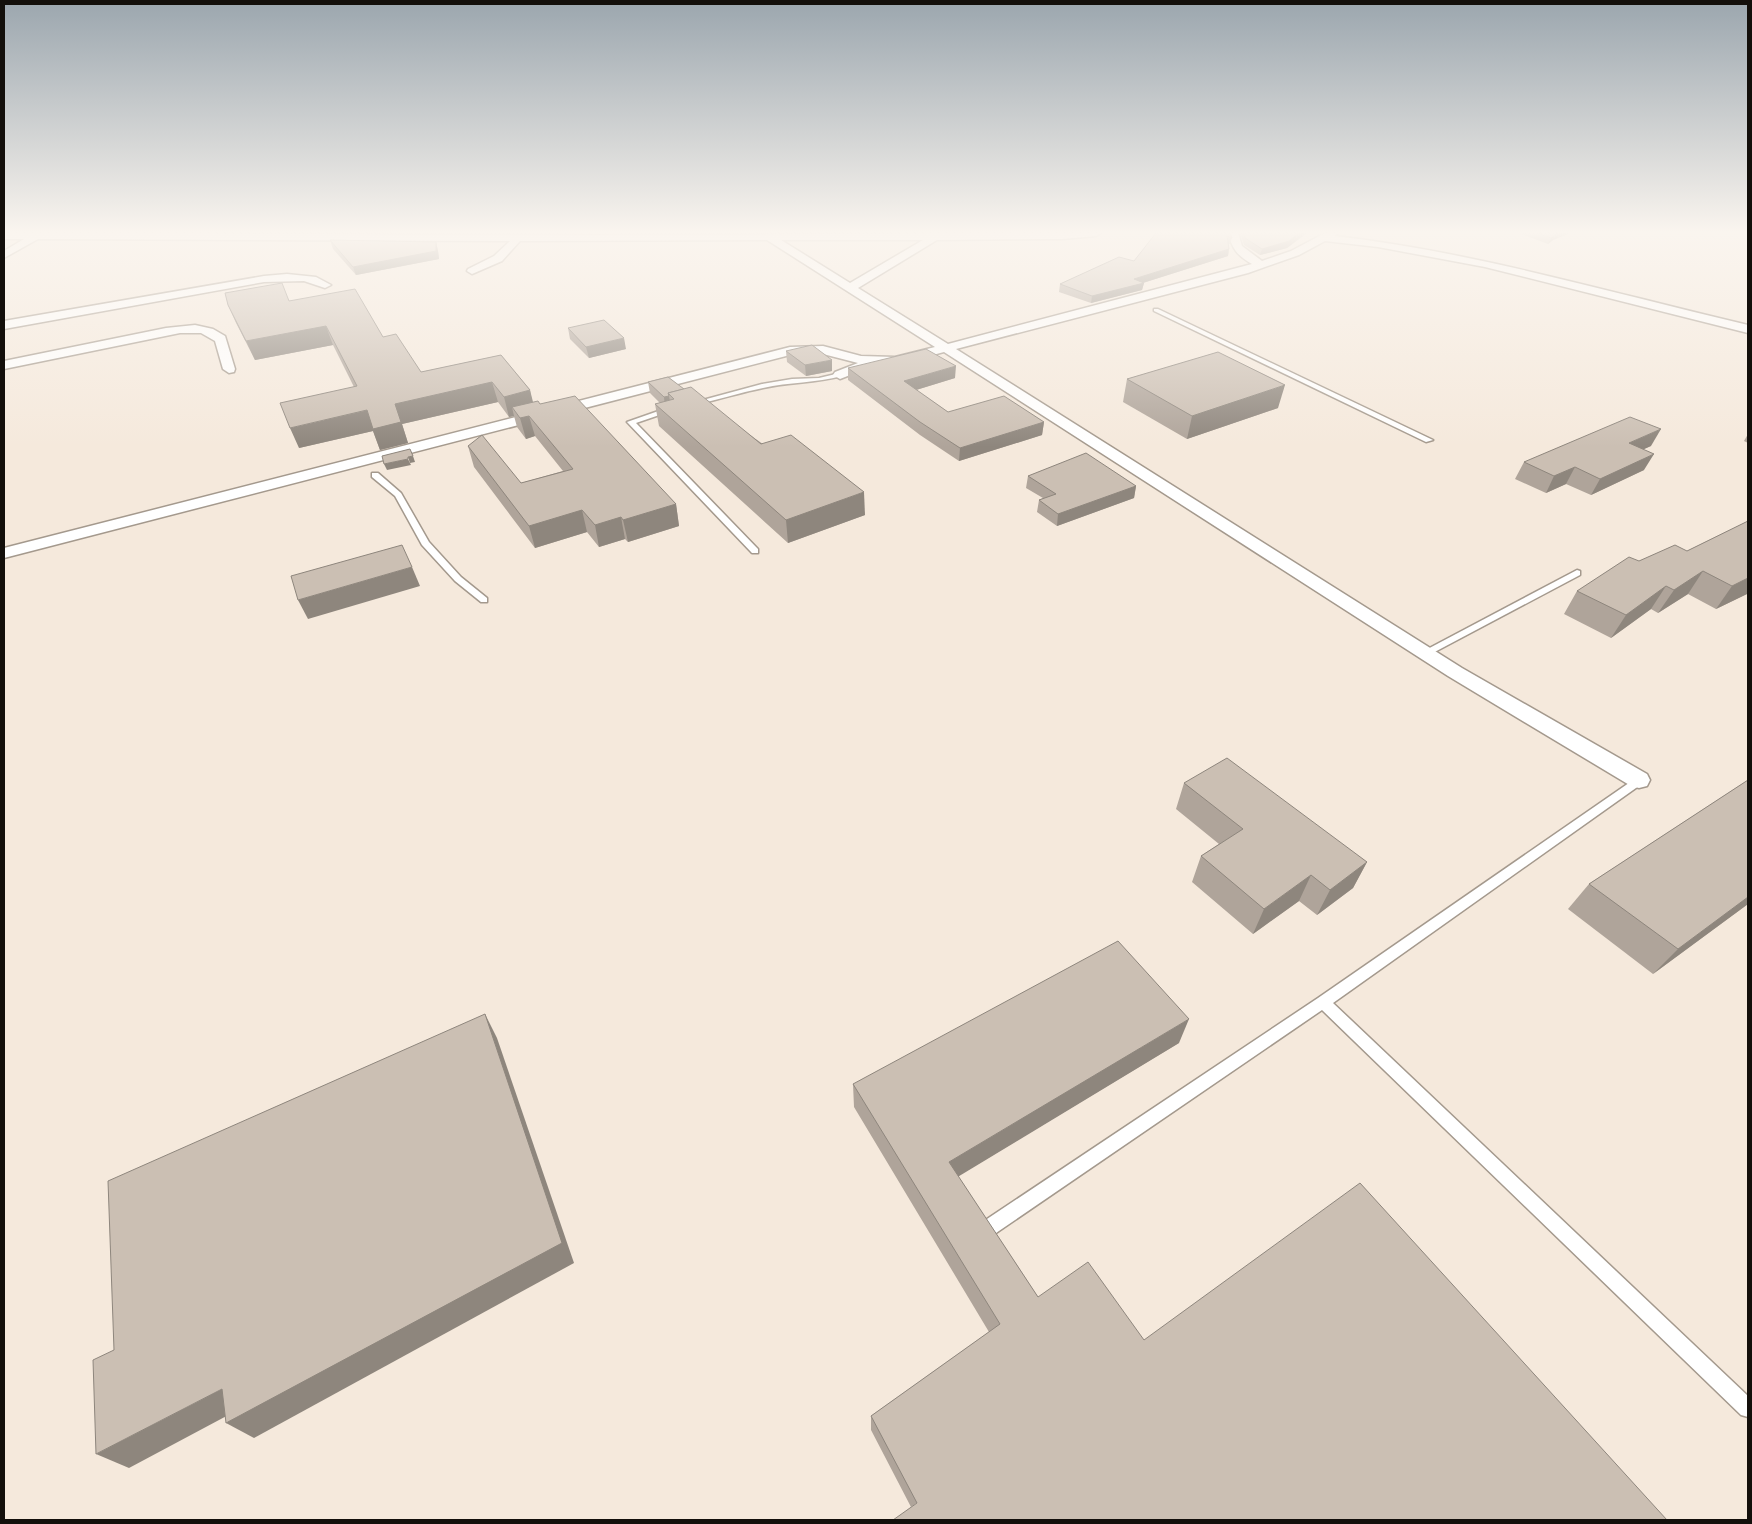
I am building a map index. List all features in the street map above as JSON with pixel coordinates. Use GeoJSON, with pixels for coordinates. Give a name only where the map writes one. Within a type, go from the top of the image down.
{"type":"FeatureCollection","features":[{"type":"Feature","properties":{"kind":"street"},"geometry":{"type":"LineString","coordinates":[[4,325],[120,304]]}},
{"type":"Feature","properties":{"kind":"street"},"geometry":{"type":"LineString","coordinates":[[876,304],[1107,449],[1425,653],[1639,780]]}},
{"type":"Feature","properties":{"kind":"street"},"geometry":{"type":"LineString","coordinates":[[4,553],[790,351],[823,350],[873,362],[895,361],[1114,304]]}},
{"type":"Feature","properties":{"kind":"street"},"geometry":{"type":"LineString","coordinates":[[1147,304],[1156,310]]}},
{"type":"Feature","properties":{"kind":"street"},"geometry":{"type":"LineString","coordinates":[[1644,304],[1748,330]]}},
{"type":"Feature","properties":{"kind":"street"},"geometry":{"type":"LineString","coordinates":[[4,364],[166,332],[192,329],[211,331],[221,339],[229,369]]}},
{"type":"Feature","properties":{"kind":"street"},"geometry":{"type":"LineString","coordinates":[[840,375],[873,362]]}},
{"type":"Feature","properties":{"kind":"street"},"geometry":{"type":"LineString","coordinates":[[359,462],[375,475]]}},
{"type":"Feature","properties":{"kind":"lane"},"geometry":{"type":"LineString","coordinates":[[1156,310],[1429,440]]}},
{"type":"Feature","properties":{"kind":"lane"},"geometry":{"type":"LineString","coordinates":[[686,405],[762,386],[792,381],[819,380],[840,375]]}},
{"type":"Feature","properties":{"kind":"lane"},"geometry":{"type":"LineString","coordinates":[[677,408],[631,422],[755,551]]}},
{"type":"Feature","properties":{"kind":"lane"},"geometry":{"type":"LineString","coordinates":[[375,475],[398,495],[425,542],[458,579],[484,600]]}},
{"type":"Feature","properties":{"kind":"lane"},"geometry":{"type":"LineString","coordinates":[[1425,653],[1577,573]]}},
{"type":"Feature","properties":{"kind":"lane"},"geometry":{"type":"LineString","coordinates":[[990,1227],[1323,1002],[1639,780]]}},
{"type":"Feature","properties":{"kind":"lane"},"geometry":{"type":"LineString","coordinates":[[1323,1002],[1748,1408]]}},
{"type":"Feature","properties":{"kind":"building"},"geometry":{"type":"Polygon","coordinates":[[[364,304],[383,337],[396,334],[421,372],[501,355],[530,390],[504,397],[492,382],[395,404],[401,422],[373,429],[367,410],[290,428],[280,403],[357,386],[326,326],[246,341],[228,305],[364,304]]]}},
{"type":"Feature","properties":{"kind":"building"},"geometry":{"type":"Polygon","coordinates":[[[604,320],[624,338],[586,347],[568,328],[604,320]]]}},
{"type":"Feature","properties":{"kind":"building"},"geometry":{"type":"Polygon","coordinates":[[[812,345],[832,360],[805,365],[786,351],[812,345]]]}},
{"type":"Feature","properties":{"kind":"building"},"geometry":{"type":"Polygon","coordinates":[[[926,349],[956,366],[904,381],[948,412],[1004,396],[1044,422],[960,448],[920,422],[848,368],[926,349]]]}},
{"type":"Feature","properties":{"kind":"building"},"geometry":{"type":"Polygon","coordinates":[[[1218,352],[1285,385],[1192,416],[1127,379],[1218,352]]]}},
{"type":"Feature","properties":{"kind":"building"},"geometry":{"type":"Polygon","coordinates":[[[668,377],[684,389],[668,393],[669,396],[664,397],[648,382],[668,377]]]}},
{"type":"Feature","properties":{"kind":"building"},"geometry":{"type":"Polygon","coordinates":[[[691,387],[761,444],[791,435],[864,492],[786,520],[655,404],[674,399],[668,393],[691,387]]]}},
{"type":"Feature","properties":{"kind":"building"},"geometry":{"type":"Polygon","coordinates":[[[575,396],[676,504],[623,520],[621,517],[595,525],[582,510],[529,526],[468,446],[482,435],[521,483],[573,469],[529,416],[520,418],[512,407],[538,401],[540,404],[575,396]]]}},
{"type":"Feature","properties":{"kind":"building"},"geometry":{"type":"Polygon","coordinates":[[[1630,417],[1661,429],[1629,443],[1654,454],[1600,479],[1575,467],[1554,476],[1524,462],[1630,417]]]}},
{"type":"Feature","properties":{"kind":"building"},"geometry":{"type":"Polygon","coordinates":[[[410,449],[413,456],[408,457],[408,459],[384,464],[382,456],[410,449]]]}},
{"type":"Feature","properties":{"kind":"building"},"geometry":{"type":"Polygon","coordinates":[[[1086,453],[1136,486],[1058,514],[1039,500],[1056,494],[1028,476],[1086,453]]]}},
{"type":"Feature","properties":{"kind":"building"},"geometry":{"type":"Polygon","coordinates":[[[1748,521],[1748,578],[1732,586],[1703,571],[1674,590],[1666,586],[1626,615],[1577,591],[1629,557],[1639,561],[1675,545],[1687,551],[1748,521]]]}},
{"type":"Feature","properties":{"kind":"building"},"geometry":{"type":"Polygon","coordinates":[[[402,545],[412,567],[298,600],[291,576],[402,545]]]}},
{"type":"Feature","properties":{"kind":"building"},"geometry":{"type":"Polygon","coordinates":[[[1227,758],[1367,862],[1330,890],[1311,875],[1264,909],[1201,856],[1243,829],[1184,783],[1227,758]]]}},
{"type":"Feature","properties":{"kind":"building"},"geometry":{"type":"Polygon","coordinates":[[[1748,780],[1748,897],[1678,949],[1589,884],[1748,780]]]}},
{"type":"Feature","properties":{"kind":"building"},"geometry":{"type":"Polygon","coordinates":[[[1118,941],[1189,1019],[949,1162],[1038,1297],[1088,1262],[1144,1340],[1360,1183],[1667,1520],[893,1520],[917,1503],[871,1416],[1000,1324],[853,1084],[1118,941]]]}},
{"type":"Feature","properties":{"kind":"building"},"geometry":{"type":"Polygon","coordinates":[[[485,1014],[562,1243],[226,1423],[222,1389],[96,1454],[93,1360],[114,1350],[108,1181],[485,1014]]]}}]}
